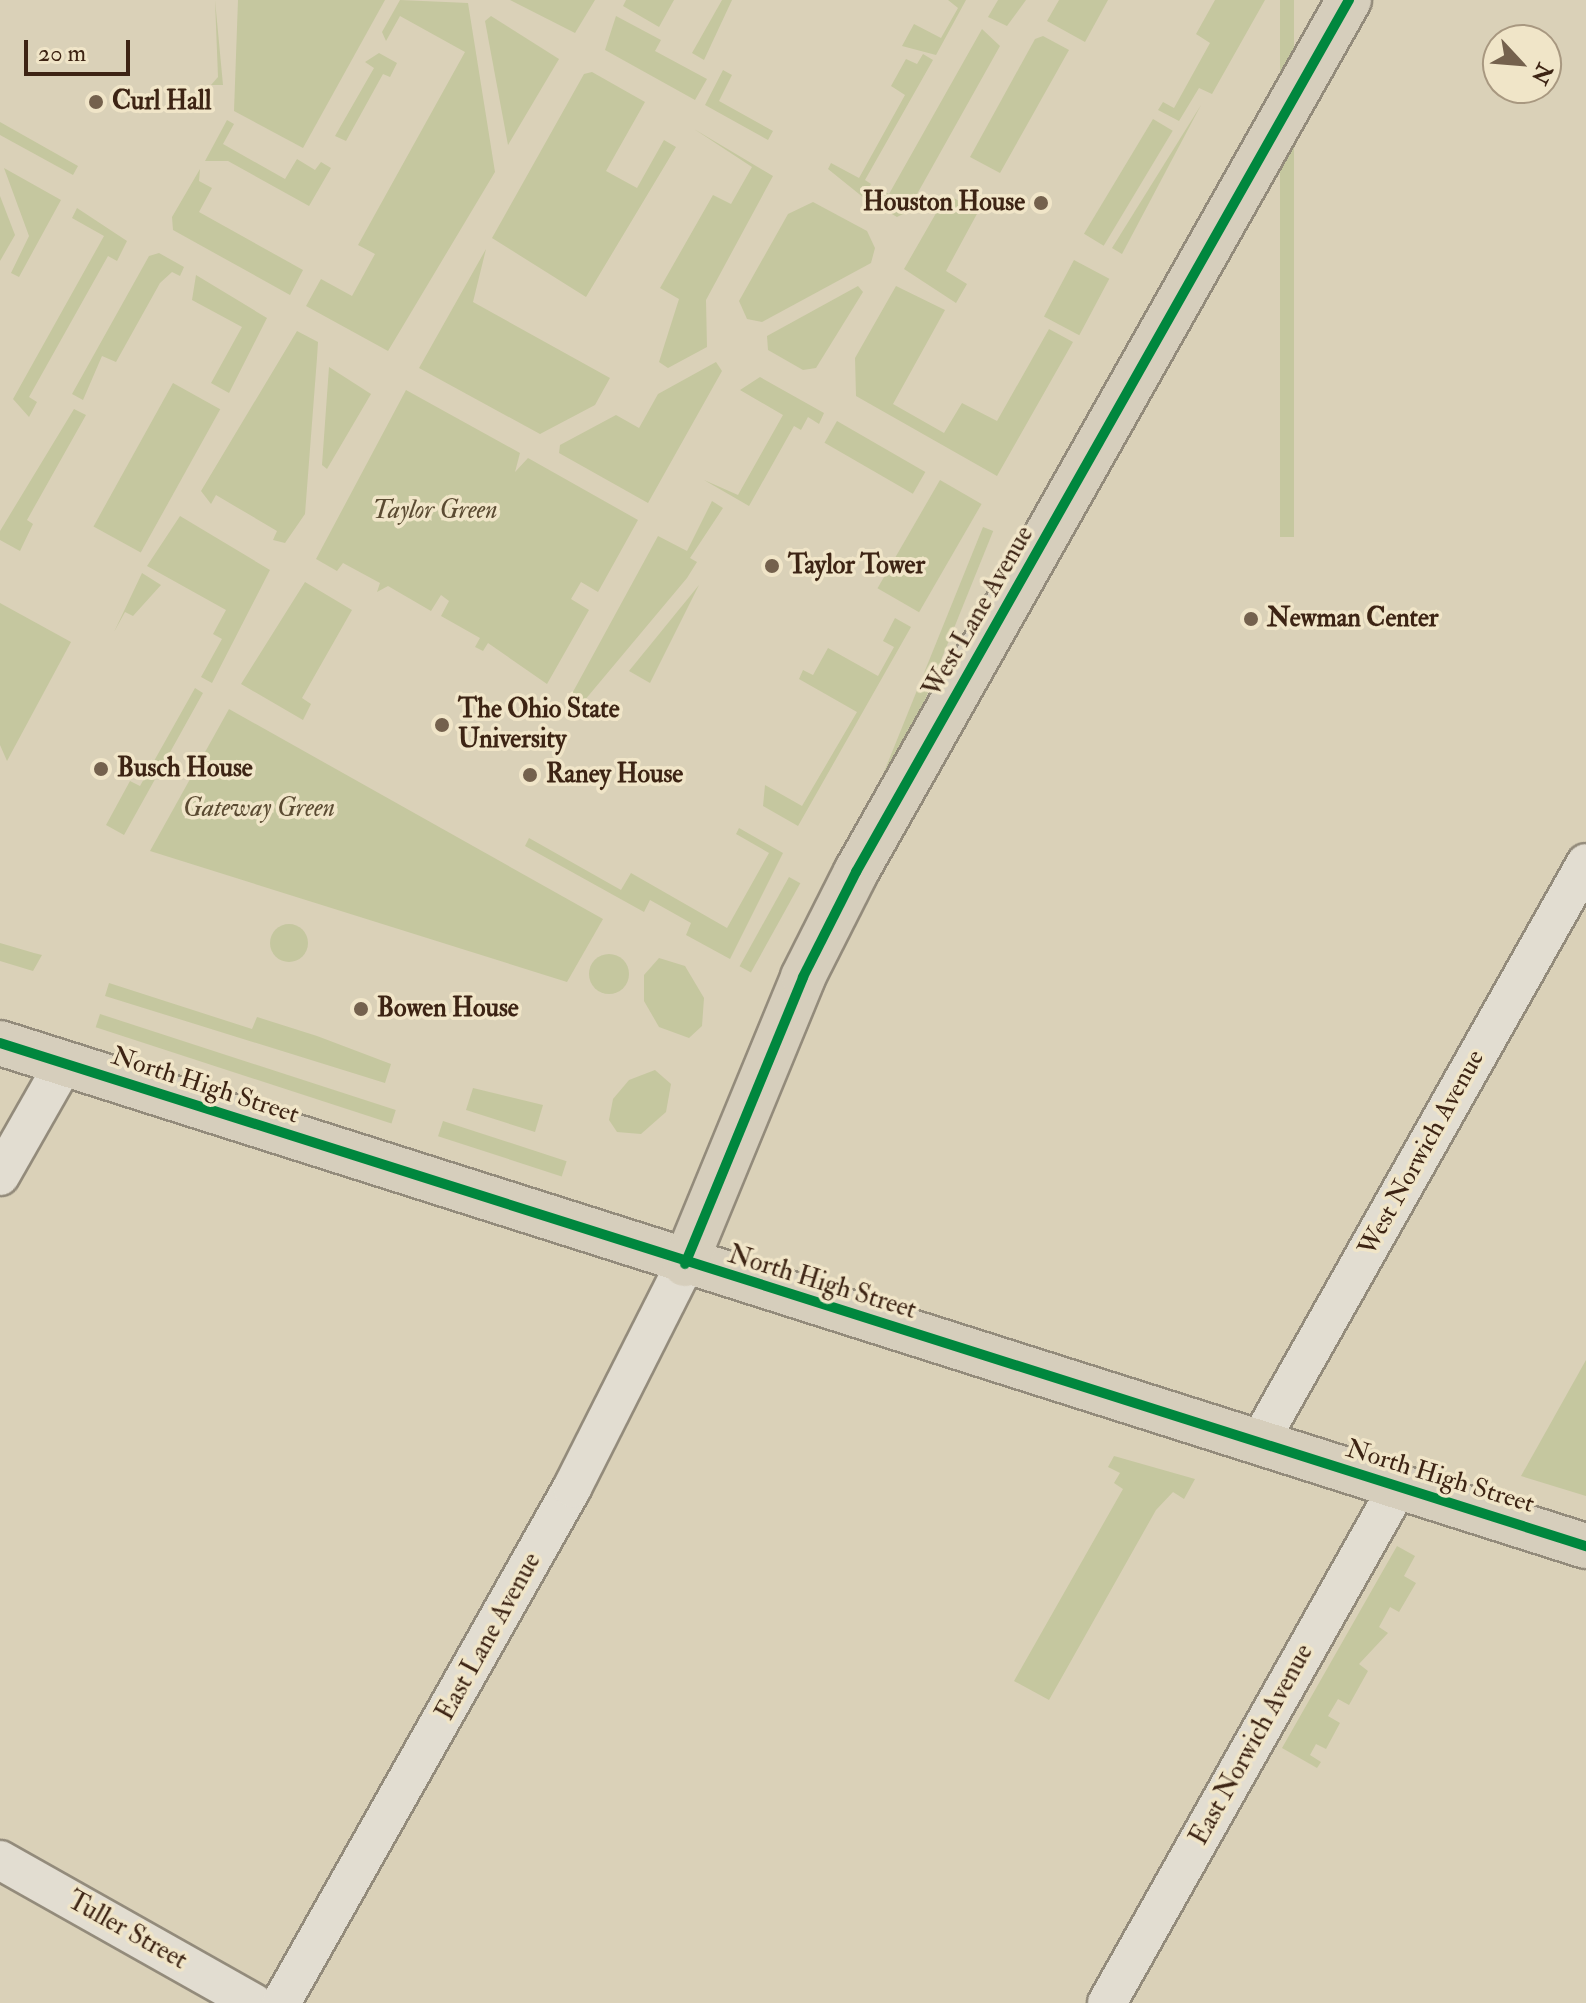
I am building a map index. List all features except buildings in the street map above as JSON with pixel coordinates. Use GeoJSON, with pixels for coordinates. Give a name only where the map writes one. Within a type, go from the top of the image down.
{"type":"FeatureCollection","features":[{"type":"Feature","properties":{"kind":"main road","name":"West Lane Avenue"},"geometry":{"type":"LineString","coordinates":[[685,1264],[803,977],[856,872],[1349,0]]}},
{"type":"Feature","properties":{"kind":"main road","name":"North High Street"},"geometry":{"type":"LineString","coordinates":[[0,1043],[685,1264],[1586,1546]]}},
{"type":"Feature","properties":{"kind":"street","name":"West Norwich Avenue"},"geometry":{"type":"LineString","coordinates":[[1258,1444],[1586,863]]}},
{"type":"Feature","properties":{"kind":"street"},"geometry":{"type":"LineString","coordinates":[[0,1176],[64,1064]]}},
{"type":"Feature","properties":{"kind":"street","name":"East Lane Avenue"},"geometry":{"type":"LineString","coordinates":[[281,2003],[572,1488],[685,1264]]}},
{"type":"Feature","properties":{"kind":"street","name":"East Norwich Avenue"},"geometry":{"type":"LineString","coordinates":[[1107,2003],[1398,1487]]}},
{"type":"Feature","properties":{"kind":"street","name":"Tuller Street"},"geometry":{"type":"LineString","coordinates":[[0,1860],[254,2003]]}},
{"type":"Feature","properties":{"kind":"green space"},"geometry":{"type":"Polygon","coordinates":[[[215,0],[223,85],[211,85],[218,77],[215,0]]]}},
{"type":"Feature","properties":{"kind":"green space"},"geometry":{"type":"Polygon","coordinates":[[[238,0],[385,0],[303,148],[234,111],[238,0]]]}},
{"type":"Feature","properties":{"kind":"green space"},"geometry":{"type":"Polygon","coordinates":[[[400,0],[468,3],[495,172],[388,351],[306,306],[321,279],[352,296],[375,254],[358,245],[465,52],[400,16],[386,41],[382,32],[400,0]]]}},
{"type":"Feature","properties":{"kind":"green space"},"geometry":{"type":"Polygon","coordinates":[[[510,0],[595,0],[575,33],[510,0]]]}},
{"type":"Feature","properties":{"kind":"green space"},"geometry":{"type":"Polygon","coordinates":[[[626,0],[674,0],[659,27],[623,6],[626,0]]]}},
{"type":"Feature","properties":{"kind":"green space"},"geometry":{"type":"Polygon","coordinates":[[[722,0],[732,0],[704,60],[692,53],[722,0]]]}},
{"type":"Feature","properties":{"kind":"green space"},"geometry":{"type":"Polygon","coordinates":[[[948,0],[966,0],[936,55],[902,46],[914,24],[941,38],[958,8],[948,0]]]}},
{"type":"Feature","properties":{"kind":"green space"},"geometry":{"type":"Polygon","coordinates":[[[998,0],[1026,0],[1007,26],[988,17],[998,0]]]}},
{"type":"Feature","properties":{"kind":"green space"},"geometry":{"type":"Polygon","coordinates":[[[1059,0],[1108,0],[1085,42],[1047,21],[1059,0]]]}},
{"type":"Feature","properties":{"kind":"green space"},"geometry":{"type":"Polygon","coordinates":[[[1215,0],[1265,0],[1212,94],[1199,88],[1179,121],[1158,110],[1163,102],[1174,108],[1210,43],[1196,34],[1215,0]]]}},
{"type":"Feature","properties":{"kind":"green space"},"geometry":{"type":"Polygon","coordinates":[[[1280,0],[1294,0],[1294,537],[1280,537],[1280,0]]]}},
{"type":"Feature","properties":{"kind":"green space"},"geometry":{"type":"Polygon","coordinates":[[[491,16],[559,59],[508,145],[485,21],[491,16]]]}},
{"type":"Feature","properties":{"kind":"green space"},"geometry":{"type":"Polygon","coordinates":[[[616,16],[661,40],[655,51],[707,79],[695,100],[605,50],[616,16]]]}},
{"type":"Feature","properties":{"kind":"green space"},"geometry":{"type":"Polygon","coordinates":[[[982,29],[1000,46],[907,212],[897,217],[873,203],[880,189],[889,194],[982,29]]]}},
{"type":"Feature","properties":{"kind":"green space"},"geometry":{"type":"Polygon","coordinates":[[[1043,36],[1069,50],[1000,173],[970,157],[1035,39],[1043,36]]]}},
{"type":"Feature","properties":{"kind":"green space"},"geometry":{"type":"Polygon","coordinates":[[[379,53],[397,63],[390,77],[383,74],[346,141],[335,136],[374,68],[365,62],[379,53]]]}},
{"type":"Feature","properties":{"kind":"green space"},"geometry":{"type":"Polygon","coordinates":[[[923,54],[933,60],[865,180],[871,184],[864,198],[828,169],[831,163],[859,178],[905,95],[891,86],[906,59],[917,64],[923,54]]]}},
{"type":"Feature","properties":{"kind":"green space"},"geometry":{"type":"Polygon","coordinates":[[[723,70],[732,75],[719,101],[773,131],[768,140],[705,105],[723,70]]]}},
{"type":"Feature","properties":{"kind":"green space"},"geometry":{"type":"Polygon","coordinates":[[[592,72],[645,102],[606,171],[637,188],[664,140],[676,147],[586,297],[492,238],[584,74],[592,72]]]}},
{"type":"Feature","properties":{"kind":"green space"},"geometry":{"type":"Polygon","coordinates":[[[1201,105],[1122,254],[1112,248],[1201,105]]]}},
{"type":"Feature","properties":{"kind":"green space"},"geometry":{"type":"Polygon","coordinates":[[[1153,119],[1173,131],[1104,246],[1084,234],[1153,119]]]}},
{"type":"Feature","properties":{"kind":"green space"},"geometry":{"type":"Polygon","coordinates":[[[227,120],[234,124],[223,144],[285,179],[297,159],[315,170],[321,162],[331,168],[309,206],[228,161],[205,161],[227,120]]]}},
{"type":"Feature","properties":{"kind":"green space"},"geometry":{"type":"Polygon","coordinates":[[[0,122],[78,166],[73,175],[0,135],[0,122]]]}},
{"type":"Feature","properties":{"kind":"green space"},"geometry":{"type":"Polygon","coordinates":[[[694,129],[773,176],[706,300],[707,347],[668,368],[659,362],[679,299],[660,288],[713,195],[731,204],[752,167],[694,129]]]}},
{"type":"Feature","properties":{"kind":"green space"},"geometry":{"type":"Polygon","coordinates":[[[4,168],[61,200],[19,277],[11,273],[29,236],[4,168]]]}},
{"type":"Feature","properties":{"kind":"green space"},"geometry":{"type":"Polygon","coordinates":[[[200,169],[199,181],[212,188],[199,212],[303,270],[290,295],[173,230],[172,217],[200,169]]]}},
{"type":"Feature","properties":{"kind":"green space"},"geometry":{"type":"Polygon","coordinates":[[[947,194],[978,212],[946,271],[967,284],[956,303],[904,269],[947,194]]]}},
{"type":"Feature","properties":{"kind":"green space"},"geometry":{"type":"Polygon","coordinates":[[[0,196],[15,235],[0,261],[0,196]]]}},
{"type":"Feature","properties":{"kind":"green space"},"geometry":{"type":"Polygon","coordinates":[[[813,202],[867,231],[875,248],[871,263],[762,322],[747,319],[739,301],[788,214],[813,202]]]}},
{"type":"Feature","properties":{"kind":"green space"},"geometry":{"type":"Polygon","coordinates":[[[77,208],[127,241],[117,261],[108,256],[29,397],[37,402],[29,417],[13,399],[104,236],[72,218],[77,208]]]}},
{"type":"Feature","properties":{"kind":"green space"},"geometry":{"type":"Polygon","coordinates":[[[486,249],[473,302],[610,378],[595,405],[540,434],[419,368],[486,249]]]}},
{"type":"Feature","properties":{"kind":"green space"},"geometry":{"type":"Polygon","coordinates":[[[159,253],[184,267],[180,276],[172,272],[160,283],[116,362],[102,356],[83,400],[72,394],[149,256],[159,253]]]}},
{"type":"Feature","properties":{"kind":"green space"},"geometry":{"type":"Polygon","coordinates":[[[1074,260],[1109,279],[1079,335],[1044,317],[1074,260]]]}},
{"type":"Feature","properties":{"kind":"green space"},"geometry":{"type":"Polygon","coordinates":[[[196,275],[267,318],[229,393],[211,383],[242,327],[192,300],[196,275]]]}},
{"type":"Feature","properties":{"kind":"green space"},"geometry":{"type":"Polygon","coordinates":[[[858,286],[863,292],[816,368],[803,370],[768,350],[767,336],[858,286]]]}},
{"type":"Feature","properties":{"kind":"green space"},"geometry":{"type":"Polygon","coordinates":[[[896,286],[945,310],[893,404],[944,433],[962,403],[997,421],[1049,329],[1073,342],[997,476],[856,396],[855,358],[896,286]]]}},
{"type":"Feature","properties":{"kind":"green space"},"geometry":{"type":"Polygon","coordinates":[[[297,331],[318,342],[305,514],[285,543],[273,540],[277,531],[216,495],[211,504],[201,491],[297,331]]]}},
{"type":"Feature","properties":{"kind":"green space"},"geometry":{"type":"Polygon","coordinates":[[[716,362],[722,371],[648,503],[559,453],[560,445],[616,415],[639,428],[658,394],[716,362]]]}},
{"type":"Feature","properties":{"kind":"green space"},"geometry":{"type":"Polygon","coordinates":[[[329,367],[371,394],[327,469],[322,465],[329,367]]]}},
{"type":"Feature","properties":{"kind":"green space"},"geometry":{"type":"Polygon","coordinates":[[[760,377],[824,413],[819,424],[808,417],[801,430],[794,426],[749,506],[704,480],[738,495],[783,415],[740,390],[760,377]]]}},
{"type":"Feature","properties":{"kind":"green space"},"geometry":{"type":"Polygon","coordinates":[[[173,383],[220,409],[141,553],[93,526],[173,383]]]}},
{"type":"Feature","properties":{"kind":"green space","name":"Taylor Green"},"geometry":{"type":"Polygon","coordinates":[[[406,390],[520,453],[515,472],[528,458],[638,520],[598,592],[581,582],[571,599],[589,610],[547,684],[488,643],[483,651],[475,647],[480,638],[441,616],[449,601],[441,595],[431,611],[388,586],[377,592],[380,583],[343,563],[337,571],[316,559],[406,390]]]}},
{"type":"Feature","properties":{"kind":"green space"},"geometry":{"type":"Polygon","coordinates":[[[74,409],[86,415],[27,520],[33,524],[20,551],[0,540],[0,531],[74,409]]]}},
{"type":"Feature","properties":{"kind":"green space"},"geometry":{"type":"Polygon","coordinates":[[[837,421],[925,472],[913,494],[824,443],[837,421]]]}},
{"type":"Feature","properties":{"kind":"green space"},"geometry":{"type":"Polygon","coordinates":[[[940,480],[982,504],[919,612],[878,588],[940,480]]]}},
{"type":"Feature","properties":{"kind":"green space"},"geometry":{"type":"Polygon","coordinates":[[[712,501],[723,508],[690,558],[697,562],[687,578],[579,707],[568,701],[658,536],[687,551],[712,501]]]}},
{"type":"Feature","properties":{"kind":"green space"},"geometry":{"type":"Polygon","coordinates":[[[180,516],[270,570],[212,683],[201,677],[222,639],[213,634],[226,610],[147,566],[180,516]]]}},
{"type":"Feature","properties":{"kind":"green space"},"geometry":{"type":"Polygon","coordinates":[[[983,527],[993,531],[869,838],[859,834],[983,527]]]}},
{"type":"Feature","properties":{"kind":"green space"},"geometry":{"type":"Polygon","coordinates":[[[142,573],[161,585],[133,616],[125,612],[114,632],[142,573]]]}},
{"type":"Feature","properties":{"kind":"green space"},"geometry":{"type":"Polygon","coordinates":[[[305,582],[352,610],[302,698],[311,704],[303,720],[241,684],[305,582]]]}},
{"type":"Feature","properties":{"kind":"green space"},"geometry":{"type":"Polygon","coordinates":[[[699,585],[650,683],[629,671],[699,585]]]}},
{"type":"Feature","properties":{"kind":"green space"},"geometry":{"type":"Polygon","coordinates":[[[0,603],[71,642],[7,761],[0,745],[0,603]]]}},
{"type":"Feature","properties":{"kind":"green space"},"geometry":{"type":"Polygon","coordinates":[[[895,618],[911,627],[798,826],[763,806],[765,785],[802,806],[857,712],[799,679],[803,670],[813,675],[828,648],[878,676],[894,647],[883,641],[895,618]]]}},
{"type":"Feature","properties":{"kind":"green space"},"geometry":{"type":"Polygon","coordinates":[[[195,688],[203,693],[124,835],[106,825],[130,781],[140,786],[195,688]]]}},
{"type":"Feature","properties":{"kind":"green space","name":"Gateway Green"},"geometry":{"type":"Polygon","coordinates":[[[229,709],[603,919],[567,982],[150,851],[229,709]]]}},
{"type":"Feature","properties":{"kind":"green space"},"geometry":{"type":"Polygon","coordinates":[[[739,828],[783,853],[730,959],[686,935],[691,923],[650,900],[644,912],[525,846],[529,838],[621,890],[631,873],[727,928],[769,853],[736,834],[739,828]]]}},
{"type":"Feature","properties":{"kind":"green space"},"geometry":{"type":"Polygon","coordinates":[[[789,877],[800,883],[751,973],[740,966],[789,877]]]}},
{"type":"Feature","properties":{"kind":"green space"},"geometry":{"type":"Polygon","coordinates":[[[289,924],[302,930],[308,943],[302,956],[289,962],[276,956],[270,943],[276,930],[289,924]]]}},
{"type":"Feature","properties":{"kind":"green space"},"geometry":{"type":"Polygon","coordinates":[[[0,943],[42,955],[33,971],[0,961],[0,943]]]}},
{"type":"Feature","properties":{"kind":"green space"},"geometry":{"type":"Polygon","coordinates":[[[609,954],[623,960],[629,974],[623,988],[609,994],[595,988],[589,974],[595,960],[609,954]]]}},
{"type":"Feature","properties":{"kind":"green space"},"geometry":{"type":"Polygon","coordinates":[[[659,958],[685,966],[704,998],[702,1026],[689,1038],[659,1027],[644,1001],[644,975],[659,958]]]}},
{"type":"Feature","properties":{"kind":"green space"},"geometry":{"type":"Polygon","coordinates":[[[109,983],[252,1029],[257,1017],[317,1036],[391,1064],[385,1083],[105,996],[109,983]]]}},
{"type":"Feature","properties":{"kind":"green space"},"geometry":{"type":"Polygon","coordinates":[[[100,1014],[396,1110],[391,1123],[96,1027],[100,1014]]]}},
{"type":"Feature","properties":{"kind":"green space"},"geometry":{"type":"Polygon","coordinates":[[[655,1070],[671,1084],[666,1112],[641,1134],[617,1132],[609,1120],[613,1099],[629,1080],[655,1070]]]}},
{"type":"Feature","properties":{"kind":"green space"},"geometry":{"type":"Polygon","coordinates":[[[473,1088],[543,1105],[535,1132],[466,1110],[473,1088]]]}},
{"type":"Feature","properties":{"kind":"green space"},"geometry":{"type":"Polygon","coordinates":[[[443,1121],[567,1161],[562,1176],[438,1136],[443,1121]]]}},
{"type":"Feature","properties":{"kind":"green space"},"geometry":{"type":"Polygon","coordinates":[[[1586,1360],[1586,1496],[1521,1476],[1586,1360]]]}},
{"type":"Feature","properties":{"kind":"green space"},"geometry":{"type":"Polygon","coordinates":[[[1114,1456],[1195,1479],[1184,1499],[1173,1492],[1156,1510],[1049,1700],[1014,1681],[1123,1489],[1114,1483],[1120,1473],[1108,1467],[1114,1456]]]}},
{"type":"Feature","properties":{"kind":"green space"},"geometry":{"type":"Polygon","coordinates":[[[1397,1546],[1415,1556],[1404,1576],[1416,1583],[1399,1612],[1390,1607],[1379,1627],[1388,1633],[1359,1664],[1368,1671],[1349,1705],[1338,1699],[1328,1716],[1340,1723],[1326,1749],[1316,1744],[1310,1755],[1321,1762],[1317,1768],[1282,1748],[1397,1546]]]}},
{"type":"Feature","properties":{"kind":"cycle path"},"geometry":{"type":"LineString","coordinates":[[685,1264],[803,977],[856,872],[1349,0]]}},
{"type":"Feature","properties":{"kind":"cycle path"},"geometry":{"type":"LineString","coordinates":[[0,1043],[1586,1546]]}},
{"type":"Feature","properties":{"kind":"place","name":"Curl Hall"},"geometry":{"type":"Point","coordinates":[96,102]}},
{"type":"Feature","properties":{"kind":"place","name":"Houston House"},"geometry":{"type":"Point","coordinates":[1041,203]}},
{"type":"Feature","properties":{"kind":"place","name":"Taylor Tower"},"geometry":{"type":"Point","coordinates":[772,566]}},
{"type":"Feature","properties":{"kind":"place","name":"Newman Center"},"geometry":{"type":"Point","coordinates":[1251,619]}},
{"type":"Feature","properties":{"kind":"place","name":"The Ohio State University"},"geometry":{"type":"Point","coordinates":[442,725]}},
{"type":"Feature","properties":{"kind":"place","name":"Busch House"},"geometry":{"type":"Point","coordinates":[101,769]}},
{"type":"Feature","properties":{"kind":"place","name":"Raney House"},"geometry":{"type":"Point","coordinates":[530,775]}},
{"type":"Feature","properties":{"kind":"place","name":"Bowen House"},"geometry":{"type":"Point","coordinates":[361,1009]}}]}
